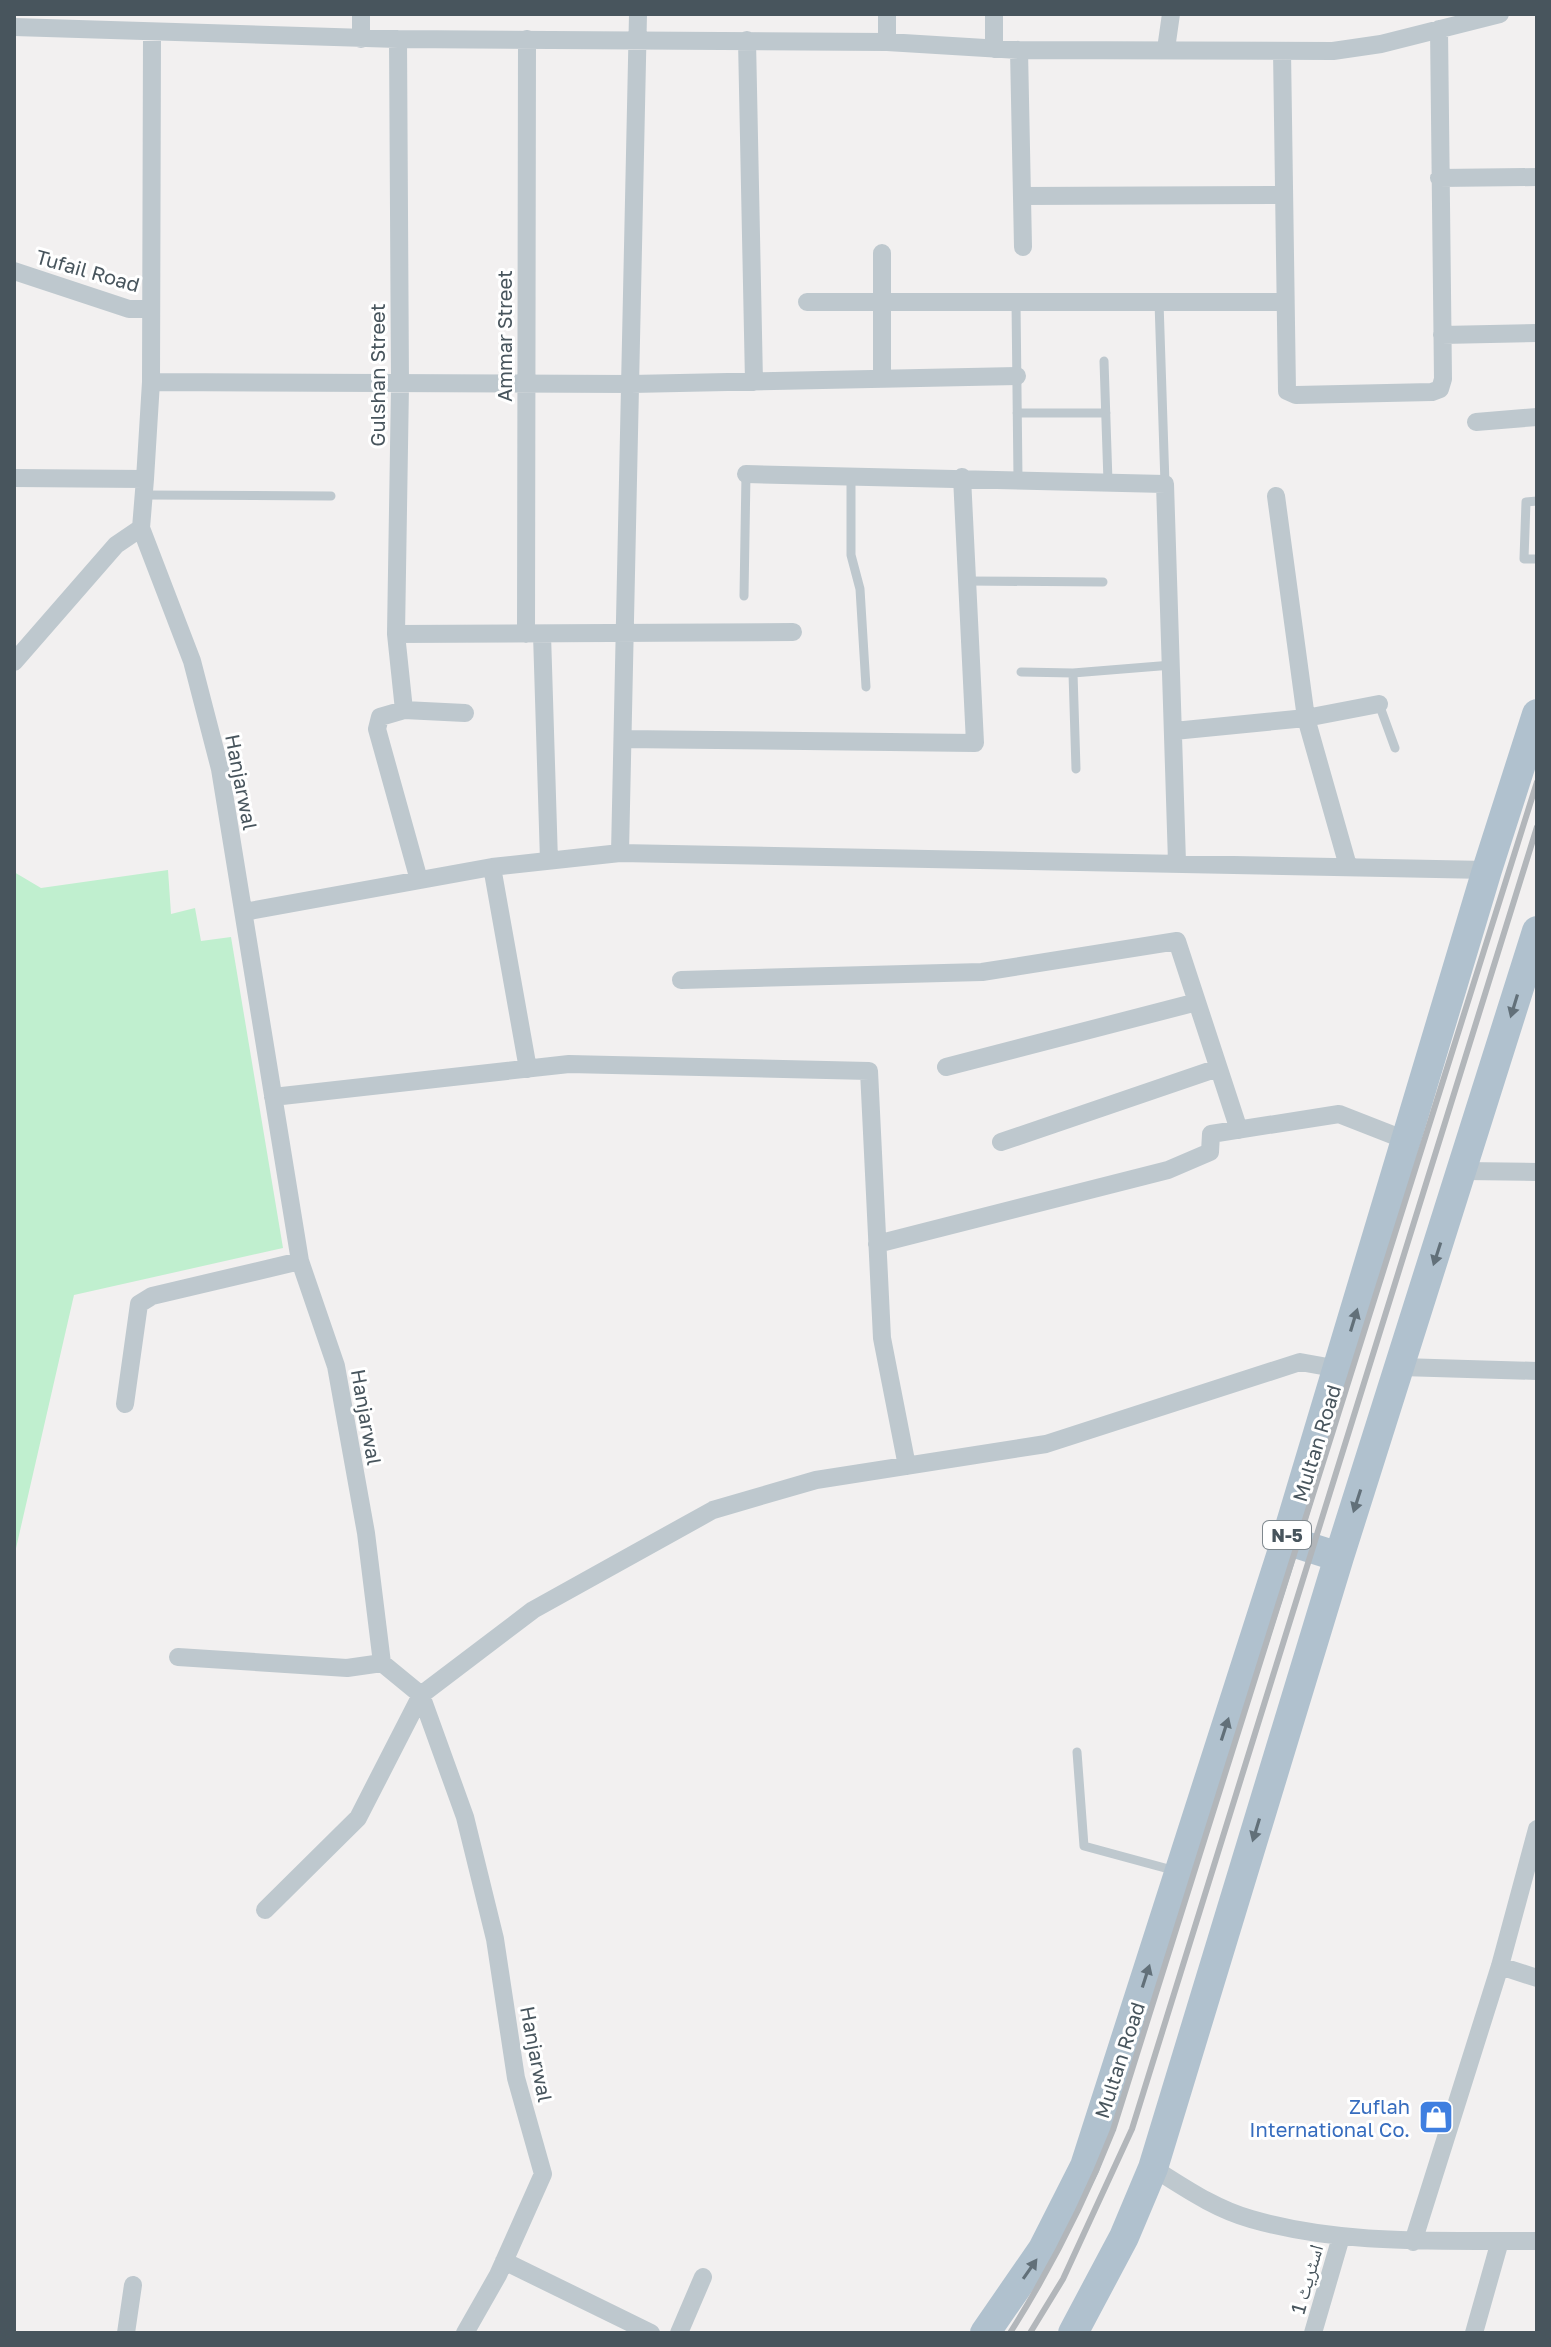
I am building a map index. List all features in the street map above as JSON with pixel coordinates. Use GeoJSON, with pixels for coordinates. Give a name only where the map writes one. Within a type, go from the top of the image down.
{"type":"FeatureCollection","features":[{"type":"Feature","properties":{"kind":"main road","name":"Multan Road"},"geometry":{"type":"LineString","coordinates":[[985,2333],[1043,2249],[1085,2166],[1286,1540],[1487,870],[1537,714]]}},
{"type":"Feature","properties":{"kind":"main road","name":"N-5"},"geometry":{"type":"LineString","coordinates":[[1073,2333],[1124,2237],[1153,2168],[1339,1557],[1464,1171],[1537,931]]}},
{"type":"Feature","properties":{"kind":"main road"},"geometry":{"type":"LineString","coordinates":[[1286,1540],[1339,1557]]}},
{"type":"Feature","properties":{"kind":"street"},"geometry":{"type":"LineString","coordinates":[[361,14],[361,39]]}},
{"type":"Feature","properties":{"kind":"street"},"geometry":{"type":"LineString","coordinates":[[620,853],[638,14]]}},
{"type":"Feature","properties":{"kind":"street"},"geometry":{"type":"LineString","coordinates":[[887,14],[887,42]]}},
{"type":"Feature","properties":{"kind":"street"},"geometry":{"type":"LineString","coordinates":[[994,14],[994,49]]}},
{"type":"Feature","properties":{"kind":"street"},"geometry":{"type":"LineString","coordinates":[[1166,49],[1171,14]]}},
{"type":"Feature","properties":{"kind":"street"},"geometry":{"type":"LineString","coordinates":[[14,27],[361,39],[747,40],[887,42],[1019,50],[1282,51],[1354,49],[1500,14]]}},
{"type":"Feature","properties":{"kind":"street"},"geometry":{"type":"LineString","coordinates":[[1282,51],[1284,382],[1287,391],[1296,395],[1432,392],[1440,389],[1443,379],[1439,29]]}},
{"type":"Feature","properties":{"kind":"street","name":"Hanjarwal"},"geometry":{"type":"LineString","coordinates":[[152,34],[151,382],[141,528],[192,661],[220,769],[300,1261],[336,1366],[366,1533],[382,1663]]}},
{"type":"Feature","properties":{"kind":"street","name":"Gulshan Street"},"geometry":{"type":"LineString","coordinates":[[398,39],[400,385],[396,634],[404,710]]}},
{"type":"Feature","properties":{"kind":"street","name":"Ammar Street"},"geometry":{"type":"LineString","coordinates":[[527,39],[526,383],[534,634],[549,861]]}},
{"type":"Feature","properties":{"kind":"street"},"geometry":{"type":"LineString","coordinates":[[747,40],[754,382]]}},
{"type":"Feature","properties":{"kind":"street"},"geometry":{"type":"LineString","coordinates":[[1019,50],[1023,247]]}},
{"type":"Feature","properties":{"kind":"street"},"geometry":{"type":"LineString","coordinates":[[1439,178],[1537,177]]}},
{"type":"Feature","properties":{"kind":"street"},"geometry":{"type":"LineString","coordinates":[[1022,196],[1283,195]]}},
{"type":"Feature","properties":{"kind":"street"},"geometry":{"type":"LineString","coordinates":[[882,253],[882,379]]}},
{"type":"Feature","properties":{"kind":"street","name":"Tufail Road"},"geometry":{"type":"LineString","coordinates":[[14,271],[129,309],[150,309]]}},
{"type":"Feature","properties":{"kind":"street"},"geometry":{"type":"LineString","coordinates":[[807,302],[1284,302]]}},
{"type":"Feature","properties":{"kind":"street"},"geometry":{"type":"LineString","coordinates":[[1442,335],[1537,333]]}},
{"type":"Feature","properties":{"kind":"street"},"geometry":{"type":"LineString","coordinates":[[151,382],[631,384],[1017,376]]}},
{"type":"Feature","properties":{"kind":"street"},"geometry":{"type":"LineString","coordinates":[[1476,422],[1537,417]]}},
{"type":"Feature","properties":{"kind":"street"},"geometry":{"type":"LineString","coordinates":[[746,474],[1165,484],[1177,862]]}},
{"type":"Feature","properties":{"kind":"street"},"geometry":{"type":"LineString","coordinates":[[623,739],[975,743],[962,477]]}},
{"type":"Feature","properties":{"kind":"street"},"geometry":{"type":"LineString","coordinates":[[14,478],[145,487]]}},
{"type":"Feature","properties":{"kind":"street"},"geometry":{"type":"LineString","coordinates":[[1276,496],[1306,718],[1348,866]]}},
{"type":"Feature","properties":{"kind":"street"},"geometry":{"type":"LineString","coordinates":[[14,662],[116,545],[141,528]]}},
{"type":"Feature","properties":{"kind":"street"},"geometry":{"type":"LineString","coordinates":[[396,634],[793,632]]}},
{"type":"Feature","properties":{"kind":"street"},"geometry":{"type":"LineString","coordinates":[[1174,731],[1306,718],[1379,704]]}},
{"type":"Feature","properties":{"kind":"street"},"geometry":{"type":"LineString","coordinates":[[419,880],[377,729],[380,717],[404,710],[465,713]]}},
{"type":"Feature","properties":{"kind":"street"},"geometry":{"type":"LineString","coordinates":[[244,912],[492,867],[620,853],[1487,870]]}},
{"type":"Feature","properties":{"kind":"street"},"geometry":{"type":"LineString","coordinates":[[492,867],[528,1069]]}},
{"type":"Feature","properties":{"kind":"street"},"geometry":{"type":"LineString","coordinates":[[681,980],[982,972],[1177,941],[1239,1130]]}},
{"type":"Feature","properties":{"kind":"street"},"geometry":{"type":"LineString","coordinates":[[946,1067],[1197,1002]]}},
{"type":"Feature","properties":{"kind":"street"},"geometry":{"type":"LineString","coordinates":[[273,1097],[569,1064],[869,1071],[882,1338],[907,1466]]}},
{"type":"Feature","properties":{"kind":"street"},"geometry":{"type":"LineString","coordinates":[[1001,1142],[1218,1068]]}},
{"type":"Feature","properties":{"kind":"street"},"geometry":{"type":"LineString","coordinates":[[877,1244],[1168,1170],[1210,1152],[1211,1134],[1339,1114],[1408,1141]]}},
{"type":"Feature","properties":{"kind":"street"},"geometry":{"type":"LineString","coordinates":[[1464,1171],[1537,1172]]}},
{"type":"Feature","properties":{"kind":"street"},"geometry":{"type":"LineString","coordinates":[[125,1404],[139,1304],[152,1296],[300,1261]]}},
{"type":"Feature","properties":{"kind":"street"},"geometry":{"type":"LineString","coordinates":[[265,1910],[358,1818],[421,1695],[533,1610],[713,1510],[816,1480],[1046,1444],[1300,1362],[1339,1369]]}},
{"type":"Feature","properties":{"kind":"street"},"geometry":{"type":"LineString","coordinates":[[1401,1367],[1537,1371]]}},
{"type":"Feature","properties":{"kind":"street"},"geometry":{"type":"LineString","coordinates":[[178,1657],[347,1668],[382,1663],[421,1695]]}},
{"type":"Feature","properties":{"kind":"street","name":"Hanjarwal"},"geometry":{"type":"LineString","coordinates":[[421,1695],[465,1817],[495,1939],[516,2078],[543,2174],[504,2261],[465,2333]]}},
{"type":"Feature","properties":{"kind":"street"},"geometry":{"type":"LineString","coordinates":[[1413,2242],[1500,1966],[1537,1829]]}},
{"type":"Feature","properties":{"kind":"street"},"geometry":{"type":"LineString","coordinates":[[1500,1966],[1537,1978]]}},
{"type":"Feature","properties":{"kind":"street"},"geometry":{"type":"LineString","coordinates":[[1153,2168],[1207,2202],[1250,2219],[1341,2237],[1413,2242],[1537,2241]]}},
{"type":"Feature","properties":{"kind":"street","name":"اسٹریٹ 1"},"geometry":{"type":"LineString","coordinates":[[1313,2333],[1341,2237]]}},
{"type":"Feature","properties":{"kind":"street"},"geometry":{"type":"LineString","coordinates":[[1474,2333],[1500,2241]]}},
{"type":"Feature","properties":{"kind":"street"},"geometry":{"type":"LineString","coordinates":[[504,2261],[651,2333]]}},
{"type":"Feature","properties":{"kind":"street"},"geometry":{"type":"LineString","coordinates":[[679,2333],[703,2277]]}},
{"type":"Feature","properties":{"kind":"street"},"geometry":{"type":"LineString","coordinates":[[126,2333],[133,2285]]}},
{"type":"Feature","properties":{"kind":"lane"},"geometry":{"type":"LineString","coordinates":[[1016,302],[1018,479]]}},
{"type":"Feature","properties":{"kind":"lane"},"geometry":{"type":"LineString","coordinates":[[1159,302],[1165,484]]}},
{"type":"Feature","properties":{"kind":"lane"},"geometry":{"type":"LineString","coordinates":[[1104,361],[1108,482]]}},
{"type":"Feature","properties":{"kind":"lane"},"geometry":{"type":"LineString","coordinates":[[1017,413],[1106,413]]}},
{"type":"Feature","properties":{"kind":"lane"},"geometry":{"type":"LineString","coordinates":[[744,596],[746,474]]}},
{"type":"Feature","properties":{"kind":"lane"},"geometry":{"type":"LineString","coordinates":[[851,476],[851,555],[860,589],[866,687]]}},
{"type":"Feature","properties":{"kind":"lane"},"geometry":{"type":"LineString","coordinates":[[145,487],[331,496]]}},
{"type":"Feature","properties":{"kind":"lane"},"geometry":{"type":"LineString","coordinates":[[1537,501],[1526,502],[1524,559],[1537,559]]}},
{"type":"Feature","properties":{"kind":"lane"},"geometry":{"type":"LineString","coordinates":[[967,581],[1103,582]]}},
{"type":"Feature","properties":{"kind":"lane"},"geometry":{"type":"LineString","coordinates":[[1021,672],[1073,673],[1172,665]]}},
{"type":"Feature","properties":{"kind":"lane"},"geometry":{"type":"LineString","coordinates":[[1073,673],[1076,769]]}},
{"type":"Feature","properties":{"kind":"lane"},"geometry":{"type":"LineString","coordinates":[[1379,704],[1395,748]]}},
{"type":"Feature","properties":{"kind":"lane"},"geometry":{"type":"LineString","coordinates":[[1077,1752],[1084,1846],[1179,1872]]}},
{"type":"Feature","properties":{"kind":"green space"},"geometry":{"type":"Polygon","coordinates":[[[168,870],[171,914],[195,908],[201,941],[231,937],[283,1248],[74,1295],[14,1557],[14,872],[41,888],[168,870]]]}},
{"type":"Feature","properties":{"kind":"railway"},"geometry":{"type":"LineString","coordinates":[[1010,2333],[1066,2234],[1113,2130],[1537,782]]}},
{"type":"Feature","properties":{"kind":"railway"},"geometry":{"type":"LineString","coordinates":[[1030,2333],[1063,2279],[1132,2129],[1537,827]]}},
{"type":"Feature","properties":{"kind":"place","name":"Zuflah International Co."},"geometry":{"type":"Point","coordinates":[1436,2117]}}]}
